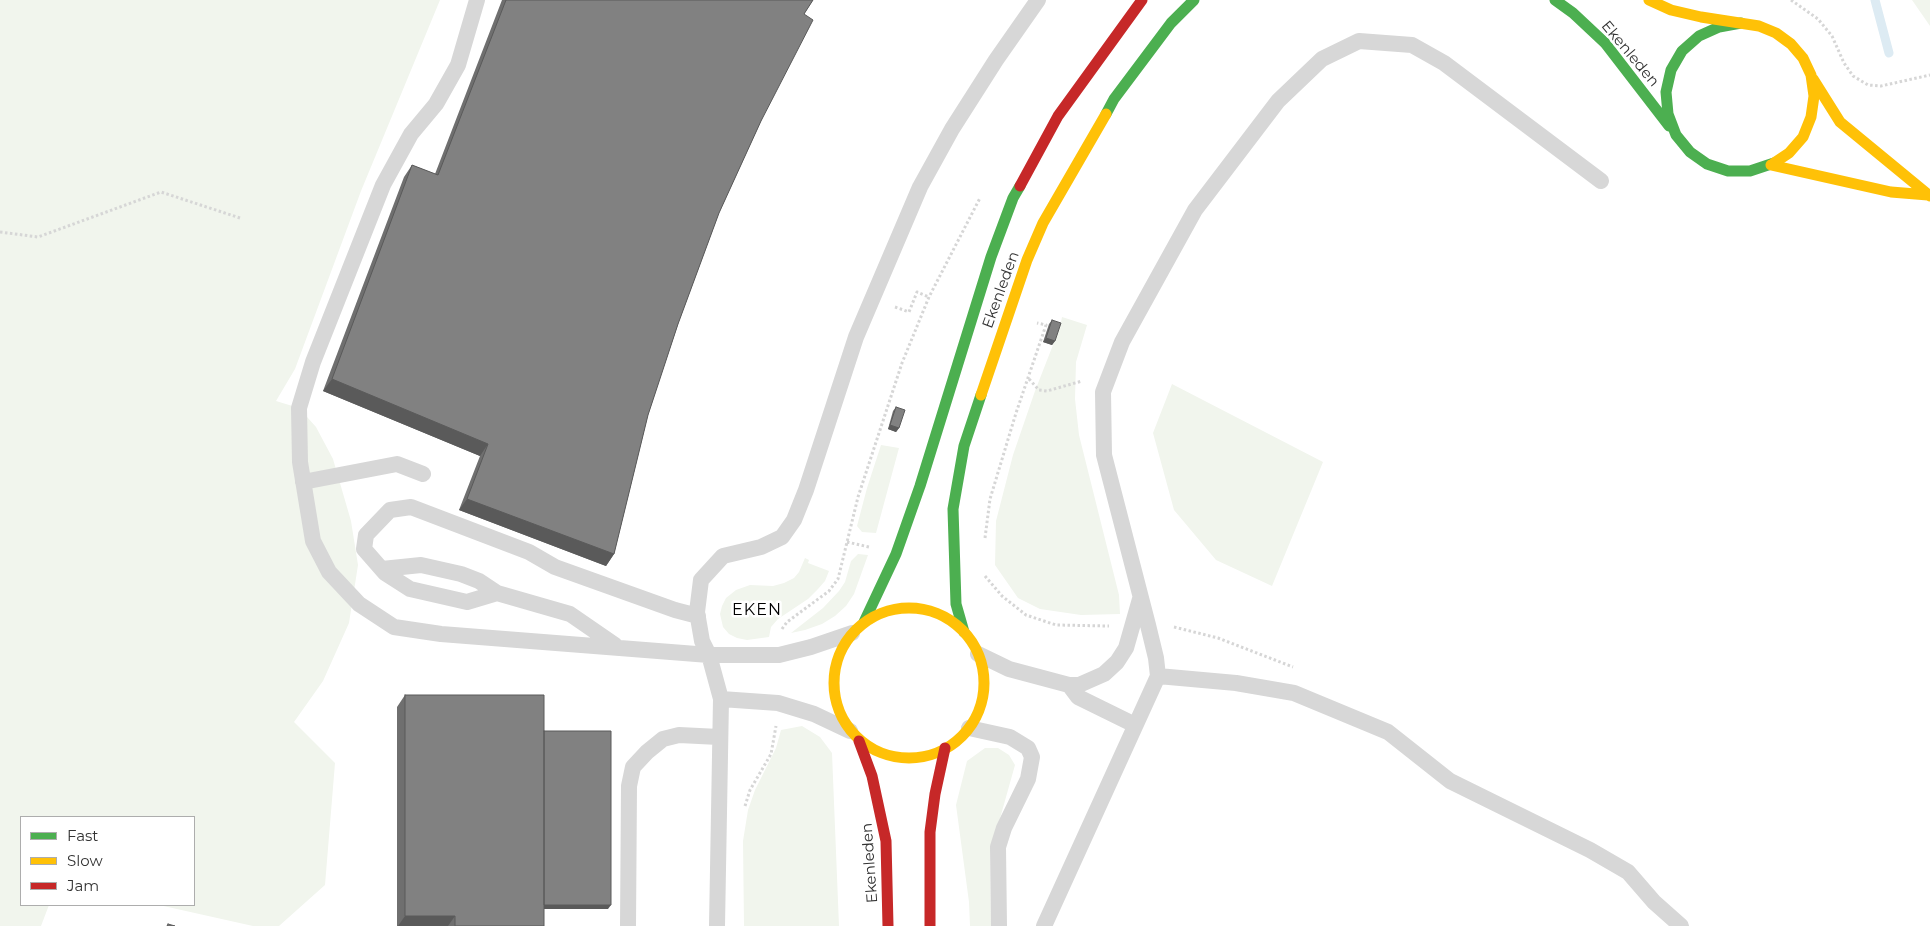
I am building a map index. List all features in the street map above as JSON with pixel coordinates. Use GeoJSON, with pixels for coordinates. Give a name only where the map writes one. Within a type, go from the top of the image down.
{"type":"FeatureCollection","features":[{"type":"Feature","properties":{"kind":"street","name":"Ekenleden"},"geometry":{"type":"LineString","coordinates":[[864,622],[882,588],[896,554],[920,486],[991,256],[1012,198],[1058,116],[1142,0]]}},
{"type":"Feature","properties":{"kind":"street","name":"Ekenleden"},"geometry":{"type":"LineString","coordinates":[[964,632],[956,604],[953,509],[964,446],[1024,269],[1043,223],[1114,99],[1171,23],[1194,0]]}},
{"type":"Feature","properties":{"kind":"street","name":"Ekenleden"},"geometry":{"type":"LineString","coordinates":[[1555,0],[1605,43],[1676,135]]}},
{"type":"Feature","properties":{"kind":"street"},"geometry":{"type":"LineString","coordinates":[[1649,0],[1671,10],[1701,18],[1759,26],[1776,32],[1791,44],[1803,58],[1811,75],[1840,122],[1929,196]]}},
{"type":"Feature","properties":{"kind":"street"},"geometry":{"type":"LineString","coordinates":[[1741,23],[1719,26],[1699,36],[1682,51],[1671,70],[1666,92],[1668,114],[1676,135],[1690,152],[1707,164],[1728,171],[1750,171],[1771,165],[1789,153],[1803,137],[1811,117],[1814,96],[1811,75]]}},
{"type":"Feature","properties":{"kind":"street"},"geometry":{"type":"LineString","coordinates":[[1771,165],[1892,192],[1929,196]]}},
{"type":"Feature","properties":{"kind":"street"},"geometry":{"type":"LineString","coordinates":[[916,608],[942,615],[964,632],[978,654],[984,679],[981,705],[969,728],[957,741],[945,748],[917,758],[906,759],[877,752],[855,736],[839,713],[834,692],[834,671],[840,651],[852,633],[864,622],[888,610],[916,608]]}},
{"type":"Feature","properties":{"kind":"street","name":"Ekenleden"},"geometry":{"type":"LineString","coordinates":[[855,736],[872,776],[886,841],[888,926]]}},
{"type":"Feature","properties":{"kind":"street"},"geometry":{"type":"LineString","coordinates":[[930,926],[930,832],[935,794],[945,748]]}},
{"type":"Feature","properties":{"kind":"lane"},"geometry":{"type":"LineString","coordinates":[[477,0],[458,65],[436,104],[411,134],[383,184],[313,362],[299,408],[300,462],[313,541],[329,572],[359,604],[394,627],[441,634],[617,646],[709,655],[779,655],[812,647],[852,633]]}},
{"type":"Feature","properties":{"kind":"lane"},"geometry":{"type":"LineString","coordinates":[[717,926],[721,699],[709,655],[702,641],[698,616],[701,580],[723,556],[761,547],[782,537],[794,520],[812,472],[856,337],[920,188],[952,129],[1038,0]]}},
{"type":"Feature","properties":{"kind":"lane"},"geometry":{"type":"LineString","coordinates":[[1044,926],[1158,676],[1156,658],[1104,455],[1103,392],[1122,342],[1195,210],[1278,101],[1322,59],[1359,41],[1412,45],[1444,62],[1601,181]]}},
{"type":"Feature","properties":{"kind":"lane"},"geometry":{"type":"LineString","coordinates":[[303,482],[397,464],[423,474]]}},
{"type":"Feature","properties":{"kind":"lane"},"geometry":{"type":"LineString","coordinates":[[497,593],[467,602],[410,589],[382,569],[364,549],[366,535],[390,510],[412,507],[529,552],[555,567],[675,610],[698,616]]}},
{"type":"Feature","properties":{"kind":"lane"},"geometry":{"type":"LineString","coordinates":[[382,569],[421,565],[461,574],[479,581],[497,593],[570,614],[617,646]]}},
{"type":"Feature","properties":{"kind":"lane"},"geometry":{"type":"LineString","coordinates":[[978,654],[1009,669],[1069,685],[1079,685],[1104,674],[1117,662],[1126,648],[1140,599]]}},
{"type":"Feature","properties":{"kind":"lane"},"geometry":{"type":"LineString","coordinates":[[1158,676],[1294,693],[1388,732],[1450,781],[1590,850],[1628,872],[1654,902],[1682,926]]}},
{"type":"Feature","properties":{"kind":"lane"},"geometry":{"type":"LineString","coordinates":[[1069,685],[1078,697],[1135,725]]}},
{"type":"Feature","properties":{"kind":"lane"},"geometry":{"type":"LineString","coordinates":[[721,699],[778,703],[814,714],[855,736]]}},
{"type":"Feature","properties":{"kind":"lane"},"geometry":{"type":"LineString","coordinates":[[969,728],[1010,738],[1028,748],[1032,757],[1028,779],[1004,828],[998,847],[999,926]]}},
{"type":"Feature","properties":{"kind":"lane"},"geometry":{"type":"LineString","coordinates":[[628,926],[629,786],[633,767],[663,739],[679,735],[719,737]]}},
{"type":"Feature","properties":{"kind":"path"},"geometry":{"type":"LineString","coordinates":[[1791,0],[1818,19],[1832,36],[1844,63],[1853,76],[1868,85],[1881,86],[1930,75]]}},
{"type":"Feature","properties":{"kind":"path"},"geometry":{"type":"LineString","coordinates":[[0,232],[38,237],[161,192],[240,218]]}},
{"type":"Feature","properties":{"kind":"path"},"geometry":{"type":"LineString","coordinates":[[779,655],[780,632],[787,622],[815,603],[838,580],[858,497],[902,363],[929,297],[983,192]]}},
{"type":"Feature","properties":{"kind":"path"},"geometry":{"type":"LineString","coordinates":[[872,299],[909,312],[917,292],[929,297]]}},
{"type":"Feature","properties":{"kind":"path"},"geometry":{"type":"LineString","coordinates":[[985,546],[990,500],[1016,413],[1046,325],[1037,322]]}},
{"type":"Feature","properties":{"kind":"path"},"geometry":{"type":"LineString","coordinates":[[1029,379],[1039,390],[1047,391],[1079,381],[1108,381]]}},
{"type":"Feature","properties":{"kind":"path"},"geometry":{"type":"LineString","coordinates":[[1172,627],[1218,638],[1301,670],[1318,703]]}},
{"type":"Feature","properties":{"kind":"path"},"geometry":{"type":"LineString","coordinates":[[744,808],[750,790],[771,754],[778,703]]}},
{"type":"Feature","properties":{"kind":"shaded area"},"geometry":{"type":"Polygon","coordinates":[[[0,0],[440,0],[361,191],[295,369],[276,401],[299,408],[316,427],[333,459],[351,521],[358,565],[349,623],[323,681],[294,722],[335,763],[325,885],[279,926],[253,926],[163,906],[195,906],[195,816],[20,816],[20,906],[49,906],[41,926],[0,926],[0,0]]]}},
{"type":"Feature","properties":{"kind":"shaded area"},"geometry":{"type":"Polygon","coordinates":[[[1912,0],[1930,0],[1930,26],[1912,0]]]}},
{"type":"Feature","properties":{"kind":"shaded area"},"geometry":{"type":"Polygon","coordinates":[[[1062,317],[1087,325],[1076,362],[1075,399],[1079,435],[1119,595],[1120,614],[1081,615],[1040,609],[1018,598],[995,565],[996,521],[1013,455],[1062,317]]]}},
{"type":"Feature","properties":{"kind":"shaded area"},"geometry":{"type":"Polygon","coordinates":[[[1172,384],[1323,462],[1272,586],[1216,560],[1174,510],[1153,433],[1172,384]]]}},
{"type":"Feature","properties":{"kind":"shaded area"},"geometry":{"type":"Polygon","coordinates":[[[881,445],[899,448],[876,533],[862,532],[857,526],[881,445]]]}},
{"type":"Feature","properties":{"kind":"shaded area"},"geometry":{"type":"Polygon","coordinates":[[[858,554],[868,555],[854,594],[846,606],[822,624],[791,633],[823,608],[839,591],[845,582],[851,561],[858,554]]]}},
{"type":"Feature","properties":{"kind":"shaded area"},"geometry":{"type":"Polygon","coordinates":[[[805,558],[809,560],[808,563],[829,571],[825,581],[808,599],[778,619],[771,627],[769,637],[747,640],[729,634],[723,627],[720,614],[726,598],[736,590],[750,585],[773,586],[794,578],[805,558]]]}},
{"type":"Feature","properties":{"kind":"shaded area"},"geometry":{"type":"Polygon","coordinates":[[[802,726],[820,737],[832,753],[839,926],[744,926],[743,841],[748,810],[755,790],[776,748],[781,730],[802,726]]]}},
{"type":"Feature","properties":{"kind":"shaded area"},"geometry":{"type":"Polygon","coordinates":[[[985,748],[998,748],[1009,755],[1015,765],[990,854],[991,926],[970,926],[969,902],[956,805],[967,761],[985,748]]]}},
{"type":"Feature","properties":{"kind":"building"},"geometry":{"type":"Polygon","coordinates":[[[506,0],[813,0],[804,14],[813,20],[761,121],[719,213],[678,324],[648,415],[614,554],[467,499],[488,444],[332,379],[412,165],[438,175],[506,0]]]}},
{"type":"Feature","properties":{"kind":"building"},"geometry":{"type":"Polygon","coordinates":[[[1052,320],[1061,323],[1055,341],[1046,338],[1052,320]]]}},
{"type":"Feature","properties":{"kind":"building"},"geometry":{"type":"Polygon","coordinates":[[[896,407],[905,410],[899,428],[890,425],[896,407]]]}},
{"type":"Feature","properties":{"kind":"building"},"geometry":{"type":"Polygon","coordinates":[[[405,695],[544,695],[544,926],[455,926],[455,916],[405,916],[405,695]]]}},
{"type":"Feature","properties":{"kind":"building"},"geometry":{"type":"Polygon","coordinates":[[[544,731],[611,731],[611,905],[544,905],[544,731]]]}},
{"type":"Feature","properties":{"kind":"waterway"},"geometry":{"type":"LineString","coordinates":[[1875,0],[1889,53]]}},
{"type":"Feature","properties":{"kind":"traffic: fast"},"geometry":{"type":"LineString","coordinates":[[1106,114],[1114,99],[1171,23],[1194,0]]}},
{"type":"Feature","properties":{"kind":"traffic: fast"},"geometry":{"type":"LineString","coordinates":[[1555,0],[1573,13],[1605,43],[1669,126]]}},
{"type":"Feature","properties":{"kind":"traffic: fast"},"geometry":{"type":"LineString","coordinates":[[1741,23],[1719,27],[1699,36],[1682,51],[1671,70],[1666,92],[1668,114],[1676,135],[1690,152],[1707,164],[1728,171],[1750,171],[1774,163]]}},
{"type":"Feature","properties":{"kind":"traffic: fast"},"geometry":{"type":"LineString","coordinates":[[864,622],[896,554],[920,486],[991,257],[1013,198],[1020,186]]}},
{"type":"Feature","properties":{"kind":"traffic: fast"},"geometry":{"type":"LineString","coordinates":[[964,632],[956,604],[953,509],[964,446],[981,395]]}},
{"type":"Feature","properties":{"kind":"traffic: slow"},"geometry":{"type":"LineString","coordinates":[[1649,0],[1671,10],[1701,17],[1759,26],[1776,33],[1791,44],[1803,58],[1811,75],[1814,96],[1811,117],[1803,137],[1789,153],[1774,163]]}},
{"type":"Feature","properties":{"kind":"traffic: slow"},"geometry":{"type":"LineString","coordinates":[[1813,79],[1840,122],[1930,196]]}},
{"type":"Feature","properties":{"kind":"traffic: slow"},"geometry":{"type":"LineString","coordinates":[[981,395],[1027,260],[1043,223],[1106,114]]}},
{"type":"Feature","properties":{"kind":"traffic: slow"},"geometry":{"type":"LineString","coordinates":[[1771,165],[1891,192],[1928,195]]}},
{"type":"Feature","properties":{"kind":"traffic: slow"},"geometry":{"type":"LineString","coordinates":[[909,608],[924,609],[938,614],[951,620],[962,630],[972,641],[978,654],[983,668],[984,683],[983,698],[978,712],[972,725],[962,736],[951,746],[938,752],[924,757],[909,758],[894,757],[880,752],[867,746],[856,736],[846,725],[840,712],[835,698],[834,683],[835,668],[840,654],[846,641],[856,630],[867,620],[880,614],[894,609],[909,608]]}},
{"type":"Feature","properties":{"kind":"traffic: jam"},"geometry":{"type":"LineString","coordinates":[[1020,186],[1058,116],[1142,0]]}},
{"type":"Feature","properties":{"kind":"traffic: jam"},"geometry":{"type":"LineString","coordinates":[[859,741],[872,776],[886,841],[888,926]]}},
{"type":"Feature","properties":{"kind":"traffic: jam"},"geometry":{"type":"LineString","coordinates":[[930,926],[930,832],[935,794],[945,748]]}},
{"type":"Feature","properties":{"kind":"district","name":"EKEN"},"geometry":{"type":"Point","coordinates":[757,610]}}]}
